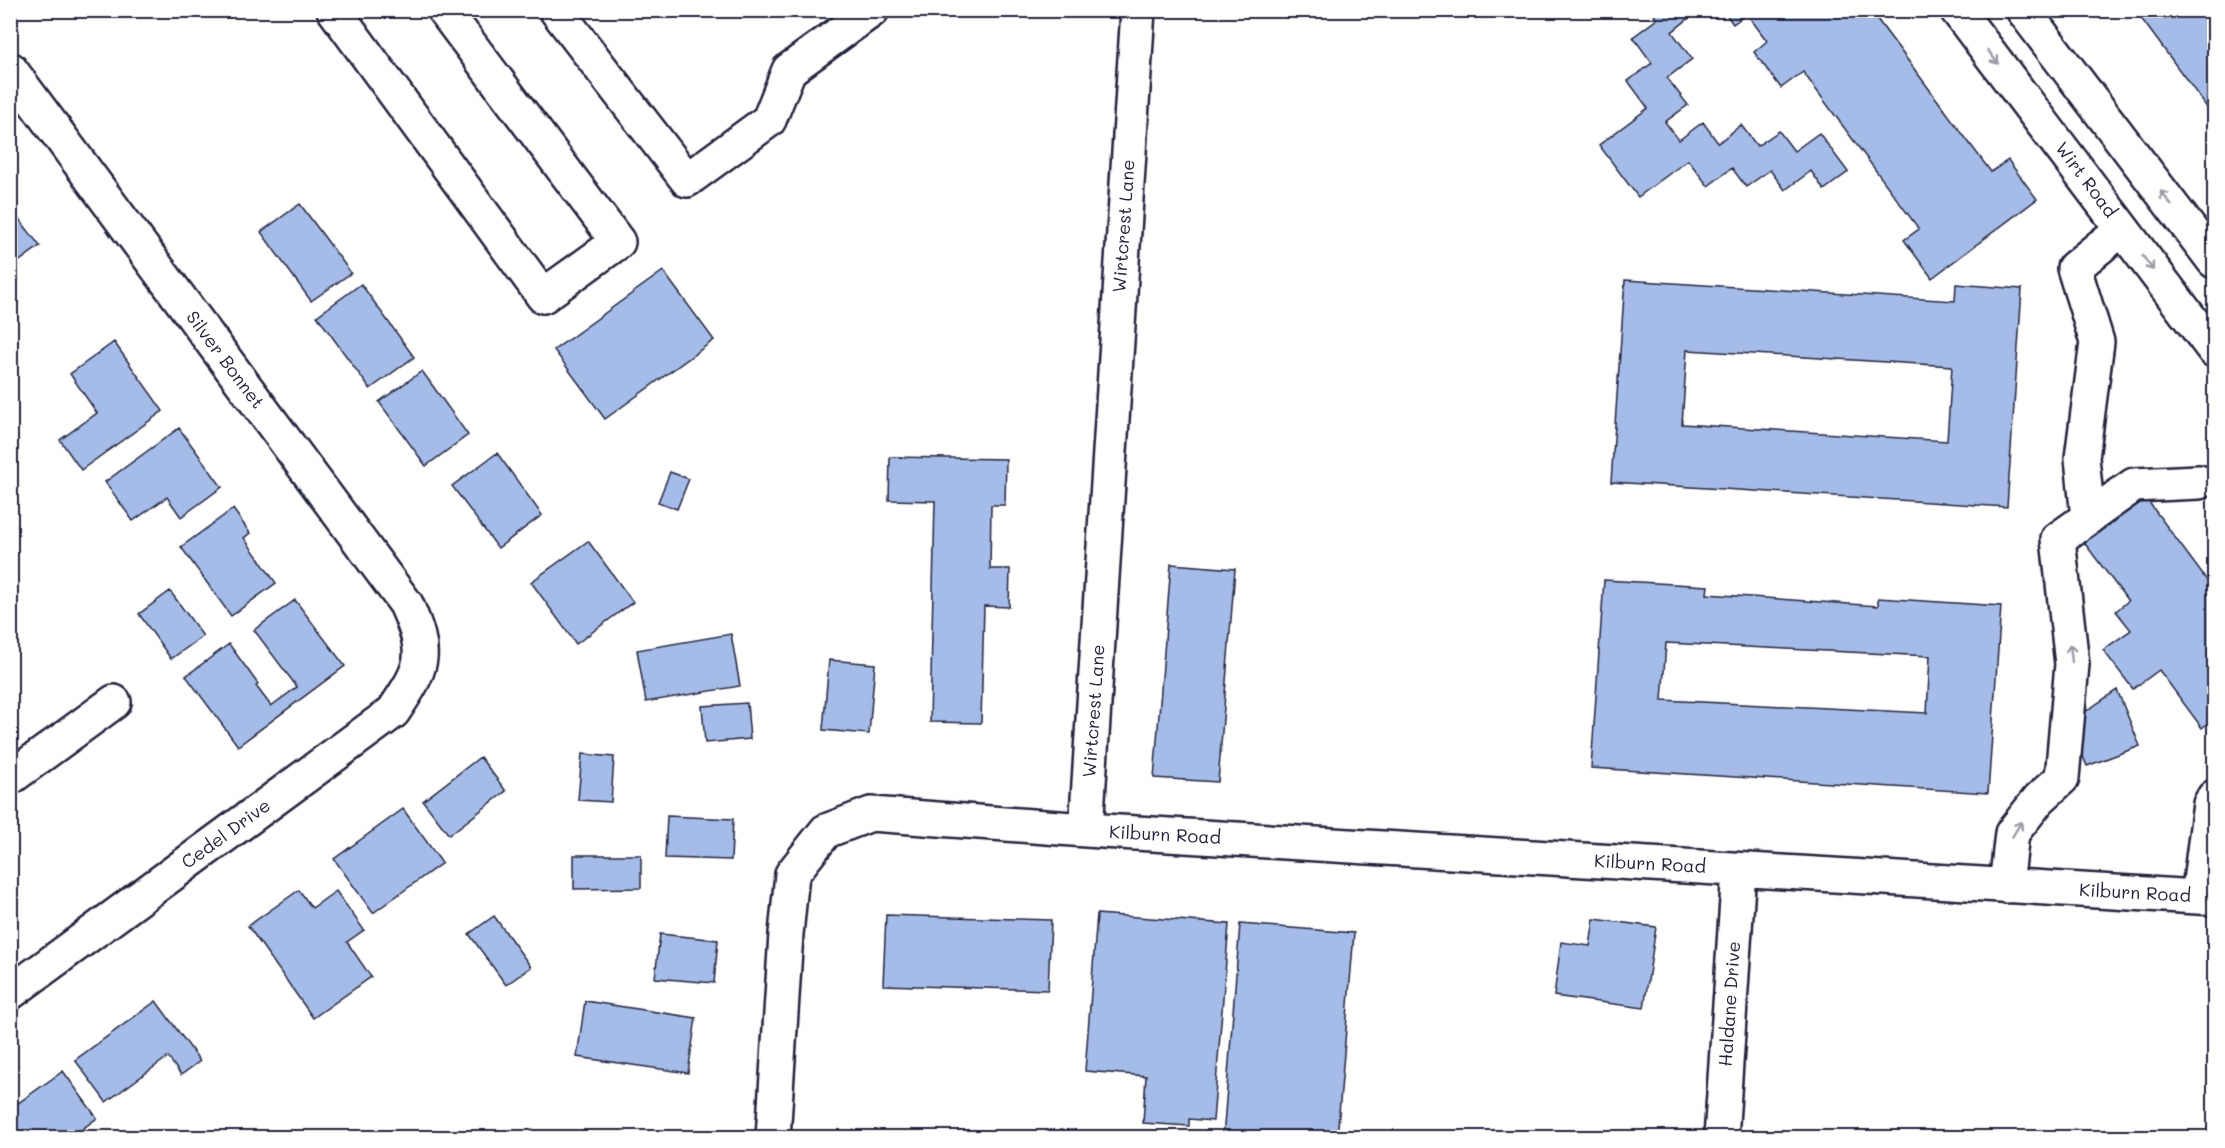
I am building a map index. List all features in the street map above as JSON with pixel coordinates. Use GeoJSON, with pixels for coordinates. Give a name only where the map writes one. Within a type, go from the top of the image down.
{"type":"FeatureCollection","features":[{"type":"Feature","properties":{"kind":"street"},"geometry":{"type":"LineString","coordinates":[[334,10],[543,296],[618,242],[444,10]]}},
{"type":"Feature","properties":{"kind":"street"},"geometry":{"type":"LineString","coordinates":[[556,10],[687,180],[769,120],[789,70],[872,10]]}},
{"type":"Feature","properties":{"kind":"street","name":"Wirtcrest Lane"},"geometry":{"type":"LineString","coordinates":[[1086,830],[1138,10]]}},
{"type":"Feature","properties":{"kind":"street","name":"Wirt Road"},"geometry":{"type":"LineString","coordinates":[[1957,10],[2214,350]]}},
{"type":"Feature","properties":{"kind":"street"},"geometry":{"type":"LineString","coordinates":[[2023,10],[2214,261]]}},
{"type":"Feature","properties":{"kind":"street","name":"Silver Bonnet"},"geometry":{"type":"LineString","coordinates":[[10,69],[406,604],[418,632],[422,658]]}},
{"type":"Feature","properties":{"kind":"street"},"geometry":{"type":"LineString","coordinates":[[2088,518],[2082,458],[2097,342],[2074,268],[2122,229]]}},
{"type":"Feature","properties":{"kind":"street"},"geometry":{"type":"LineString","coordinates":[[2006,886],[2012,834],[2039,799],[2062,778],[2072,664],[2058,539],[2134,485],[2209,484]]}},
{"type":"Feature","properties":{"kind":"street","name":"Cedel Drive"},"geometry":{"type":"LineString","coordinates":[[10,993],[393,712],[412,684],[422,658]]}},
{"type":"Feature","properties":{"kind":"street"},"geometry":{"type":"LineString","coordinates":[[10,778],[114,702]]}},
{"type":"Feature","properties":{"kind":"street"},"geometry":{"type":"LineString","coordinates":[[2206,898],[2210,804],[2214,797]]}},
{"type":"Feature","properties":{"kind":"street"},"geometry":{"type":"LineString","coordinates":[[773,1137],[792,873],[826,831],[871,814],[1086,830]]}},
{"type":"Feature","properties":{"kind":"street","name":"Kilburn Road"},"geometry":{"type":"LineString","coordinates":[[1086,830],[2206,898]]}},
{"type":"Feature","properties":{"kind":"street","name":"Haldane Drive"},"geometry":{"type":"LineString","coordinates":[[1721,1137],[1739,870]]}},
{"type":"Feature","properties":{"kind":"building"},"geometry":{"type":"Polygon","coordinates":[[[1651,10],[1691,10],[1694,14],[1672,32],[1692,59],[1667,78],[1688,105],[1665,122],[1679,140],[1703,122],[1718,143],[1741,125],[1757,146],[1779,131],[1794,151],[1819,133],[1848,172],[1824,190],[1811,171],[1785,190],[1770,170],[1746,187],[1732,168],[1708,186],[1688,160],[1638,197],[1599,145],[1648,108],[1628,81],[1652,63],[1633,37],[1657,19],[1651,10]]]}},
{"type":"Feature","properties":{"kind":"building"},"geometry":{"type":"Polygon","coordinates":[[[1723,10],[1880,10],[1874,15],[1991,172],[2008,160],[2037,199],[1932,278],[1904,240],[1919,229],[1803,72],[1781,88],[1754,52],[1767,41],[1747,14],[1733,24],[1723,10]]]}},
{"type":"Feature","properties":{"kind":"building"},"geometry":{"type":"Polygon","coordinates":[[[2135,10],[2214,10],[2214,117],[2135,10]]]}},
{"type":"Feature","properties":{"kind":"building"},"geometry":{"type":"Polygon","coordinates":[[[300,204],[351,273],[311,301],[261,232],[300,204]]]}},
{"type":"Feature","properties":{"kind":"building"},"geometry":{"type":"Polygon","coordinates":[[[10,207],[40,246],[10,268],[10,207]]]}},
{"type":"Feature","properties":{"kind":"building"},"geometry":{"type":"Polygon","coordinates":[[[663,271],[714,340],[605,419],[554,350],[663,271]]]}},
{"type":"Feature","properties":{"kind":"building"},"geometry":{"type":"Polygon","coordinates":[[[1625,280],[1955,301],[1956,284],[2022,289],[2007,507],[1611,482],[1625,280]],[[1687,350],[1682,424],[1947,441],[1952,366],[1687,350]]]}},
{"type":"Feature","properties":{"kind":"building"},"geometry":{"type":"Polygon","coordinates":[[[361,284],[414,357],[370,389],[317,316],[361,284]]]}},
{"type":"Feature","properties":{"kind":"building"},"geometry":{"type":"Polygon","coordinates":[[[114,342],[163,411],[81,470],[60,440],[97,413],[70,374],[114,342]]]}},
{"type":"Feature","properties":{"kind":"building"},"geometry":{"type":"Polygon","coordinates":[[[422,371],[468,435],[426,466],[379,402],[422,371]]]}},
{"type":"Feature","properties":{"kind":"building"},"geometry":{"type":"Polygon","coordinates":[[[179,428],[222,487],[181,517],[167,497],[133,521],[105,482],[179,428]]]}},
{"type":"Feature","properties":{"kind":"building"},"geometry":{"type":"Polygon","coordinates":[[[497,453],[542,515],[498,548],[452,486],[497,453]]]}},
{"type":"Feature","properties":{"kind":"building"},"geometry":{"type":"Polygon","coordinates":[[[890,457],[1006,459],[1005,505],[991,505],[990,569],[1010,569],[1009,607],[984,606],[981,723],[930,722],[935,501],[889,500],[890,457]]]}},
{"type":"Feature","properties":{"kind":"building"},"geometry":{"type":"Polygon","coordinates":[[[670,472],[689,479],[677,509],[658,502],[670,472]]]}},
{"type":"Feature","properties":{"kind":"building"},"geometry":{"type":"Polygon","coordinates":[[[2145,497],[2214,590],[2214,718],[2202,728],[2159,670],[2133,689],[2103,650],[2131,630],[2116,611],[2128,601],[2080,537],[2133,498],[2137,504],[2145,497]]]}},
{"type":"Feature","properties":{"kind":"building"},"geometry":{"type":"Polygon","coordinates":[[[233,509],[250,533],[244,538],[276,583],[231,616],[181,547],[233,509]]]}},
{"type":"Feature","properties":{"kind":"building"},"geometry":{"type":"Polygon","coordinates":[[[588,541],[633,602],[576,644],[531,582],[588,541]]]}},
{"type":"Feature","properties":{"kind":"building"},"geometry":{"type":"Polygon","coordinates":[[[1171,564],[1235,569],[1218,782],[1154,778],[1171,564]]]}},
{"type":"Feature","properties":{"kind":"building"},"geometry":{"type":"Polygon","coordinates":[[[1604,580],[1708,586],[1707,594],[1878,606],[1878,598],[2001,606],[1988,793],[1591,768],[1604,580]],[[1666,643],[1662,700],[1927,713],[1930,656],[1666,643]]]}},
{"type":"Feature","properties":{"kind":"building"},"geometry":{"type":"Polygon","coordinates":[[[170,591],[203,636],[171,659],[139,614],[170,591]]]}},
{"type":"Feature","properties":{"kind":"building"},"geometry":{"type":"Polygon","coordinates":[[[295,600],[345,666],[238,746],[186,676],[229,644],[271,706],[297,687],[254,630],[295,600]]]}},
{"type":"Feature","properties":{"kind":"building"},"geometry":{"type":"Polygon","coordinates":[[[731,634],[740,686],[646,702],[637,650],[731,634]]]}},
{"type":"Feature","properties":{"kind":"building"},"geometry":{"type":"Polygon","coordinates":[[[829,660],[875,664],[869,734],[823,730],[829,660]]]}},
{"type":"Feature","properties":{"kind":"building"},"geometry":{"type":"Polygon","coordinates":[[[2117,690],[2140,746],[2087,766],[2069,723],[2117,690]]]}},
{"type":"Feature","properties":{"kind":"building"},"geometry":{"type":"Polygon","coordinates":[[[747,703],[750,739],[705,743],[702,706],[747,703]]]}},
{"type":"Feature","properties":{"kind":"building"},"geometry":{"type":"Polygon","coordinates":[[[582,754],[614,757],[611,802],[578,800],[582,754]]]}},
{"type":"Feature","properties":{"kind":"building"},"geometry":{"type":"Polygon","coordinates":[[[480,757],[506,791],[449,835],[423,801],[480,757]]]}},
{"type":"Feature","properties":{"kind":"building"},"geometry":{"type":"Polygon","coordinates":[[[403,809],[442,863],[373,913],[334,859],[403,809]]]}},
{"type":"Feature","properties":{"kind":"building"},"geometry":{"type":"Polygon","coordinates":[[[667,816],[733,819],[731,860],[665,858],[667,816]]]}},
{"type":"Feature","properties":{"kind":"building"},"geometry":{"type":"Polygon","coordinates":[[[574,855],[641,855],[641,888],[574,889],[574,855]]]}},
{"type":"Feature","properties":{"kind":"building"},"geometry":{"type":"Polygon","coordinates":[[[299,890],[312,908],[336,891],[364,930],[347,942],[371,977],[313,1018],[248,926],[299,890]]]}},
{"type":"Feature","properties":{"kind":"building"},"geometry":{"type":"Polygon","coordinates":[[[1097,914],[1229,924],[1213,1121],[1189,1119],[1189,1126],[1143,1123],[1146,1076],[1085,1071],[1097,914]]]}},
{"type":"Feature","properties":{"kind":"building"},"geometry":{"type":"Polygon","coordinates":[[[886,915],[1051,920],[1048,990],[883,985],[886,915]]]}},
{"type":"Feature","properties":{"kind":"building"},"geometry":{"type":"Polygon","coordinates":[[[494,916],[531,967],[506,985],[469,934],[494,916]]]}},
{"type":"Feature","properties":{"kind":"building"},"geometry":{"type":"Polygon","coordinates":[[[1594,919],[1656,927],[1644,1008],[1554,996],[1561,942],[1590,946],[1594,919]]]}},
{"type":"Feature","properties":{"kind":"building"},"geometry":{"type":"Polygon","coordinates":[[[1240,924],[1354,933],[1337,1138],[1223,1138],[1240,924]]]}},
{"type":"Feature","properties":{"kind":"building"},"geometry":{"type":"Polygon","coordinates":[[[660,934],[718,940],[714,983],[655,978],[660,934]]]}},
{"type":"Feature","properties":{"kind":"building"},"geometry":{"type":"Polygon","coordinates":[[[156,1001],[200,1061],[181,1075],[168,1057],[106,1102],[75,1060],[156,1001]]]}},
{"type":"Feature","properties":{"kind":"building"},"geometry":{"type":"Polygon","coordinates":[[[585,1001],[696,1018],[688,1073],[577,1057],[585,1001]]]}},
{"type":"Feature","properties":{"kind":"building"},"geometry":{"type":"Polygon","coordinates":[[[63,1071],[97,1118],[70,1138],[10,1138],[10,1109],[63,1071]]]}}]}
